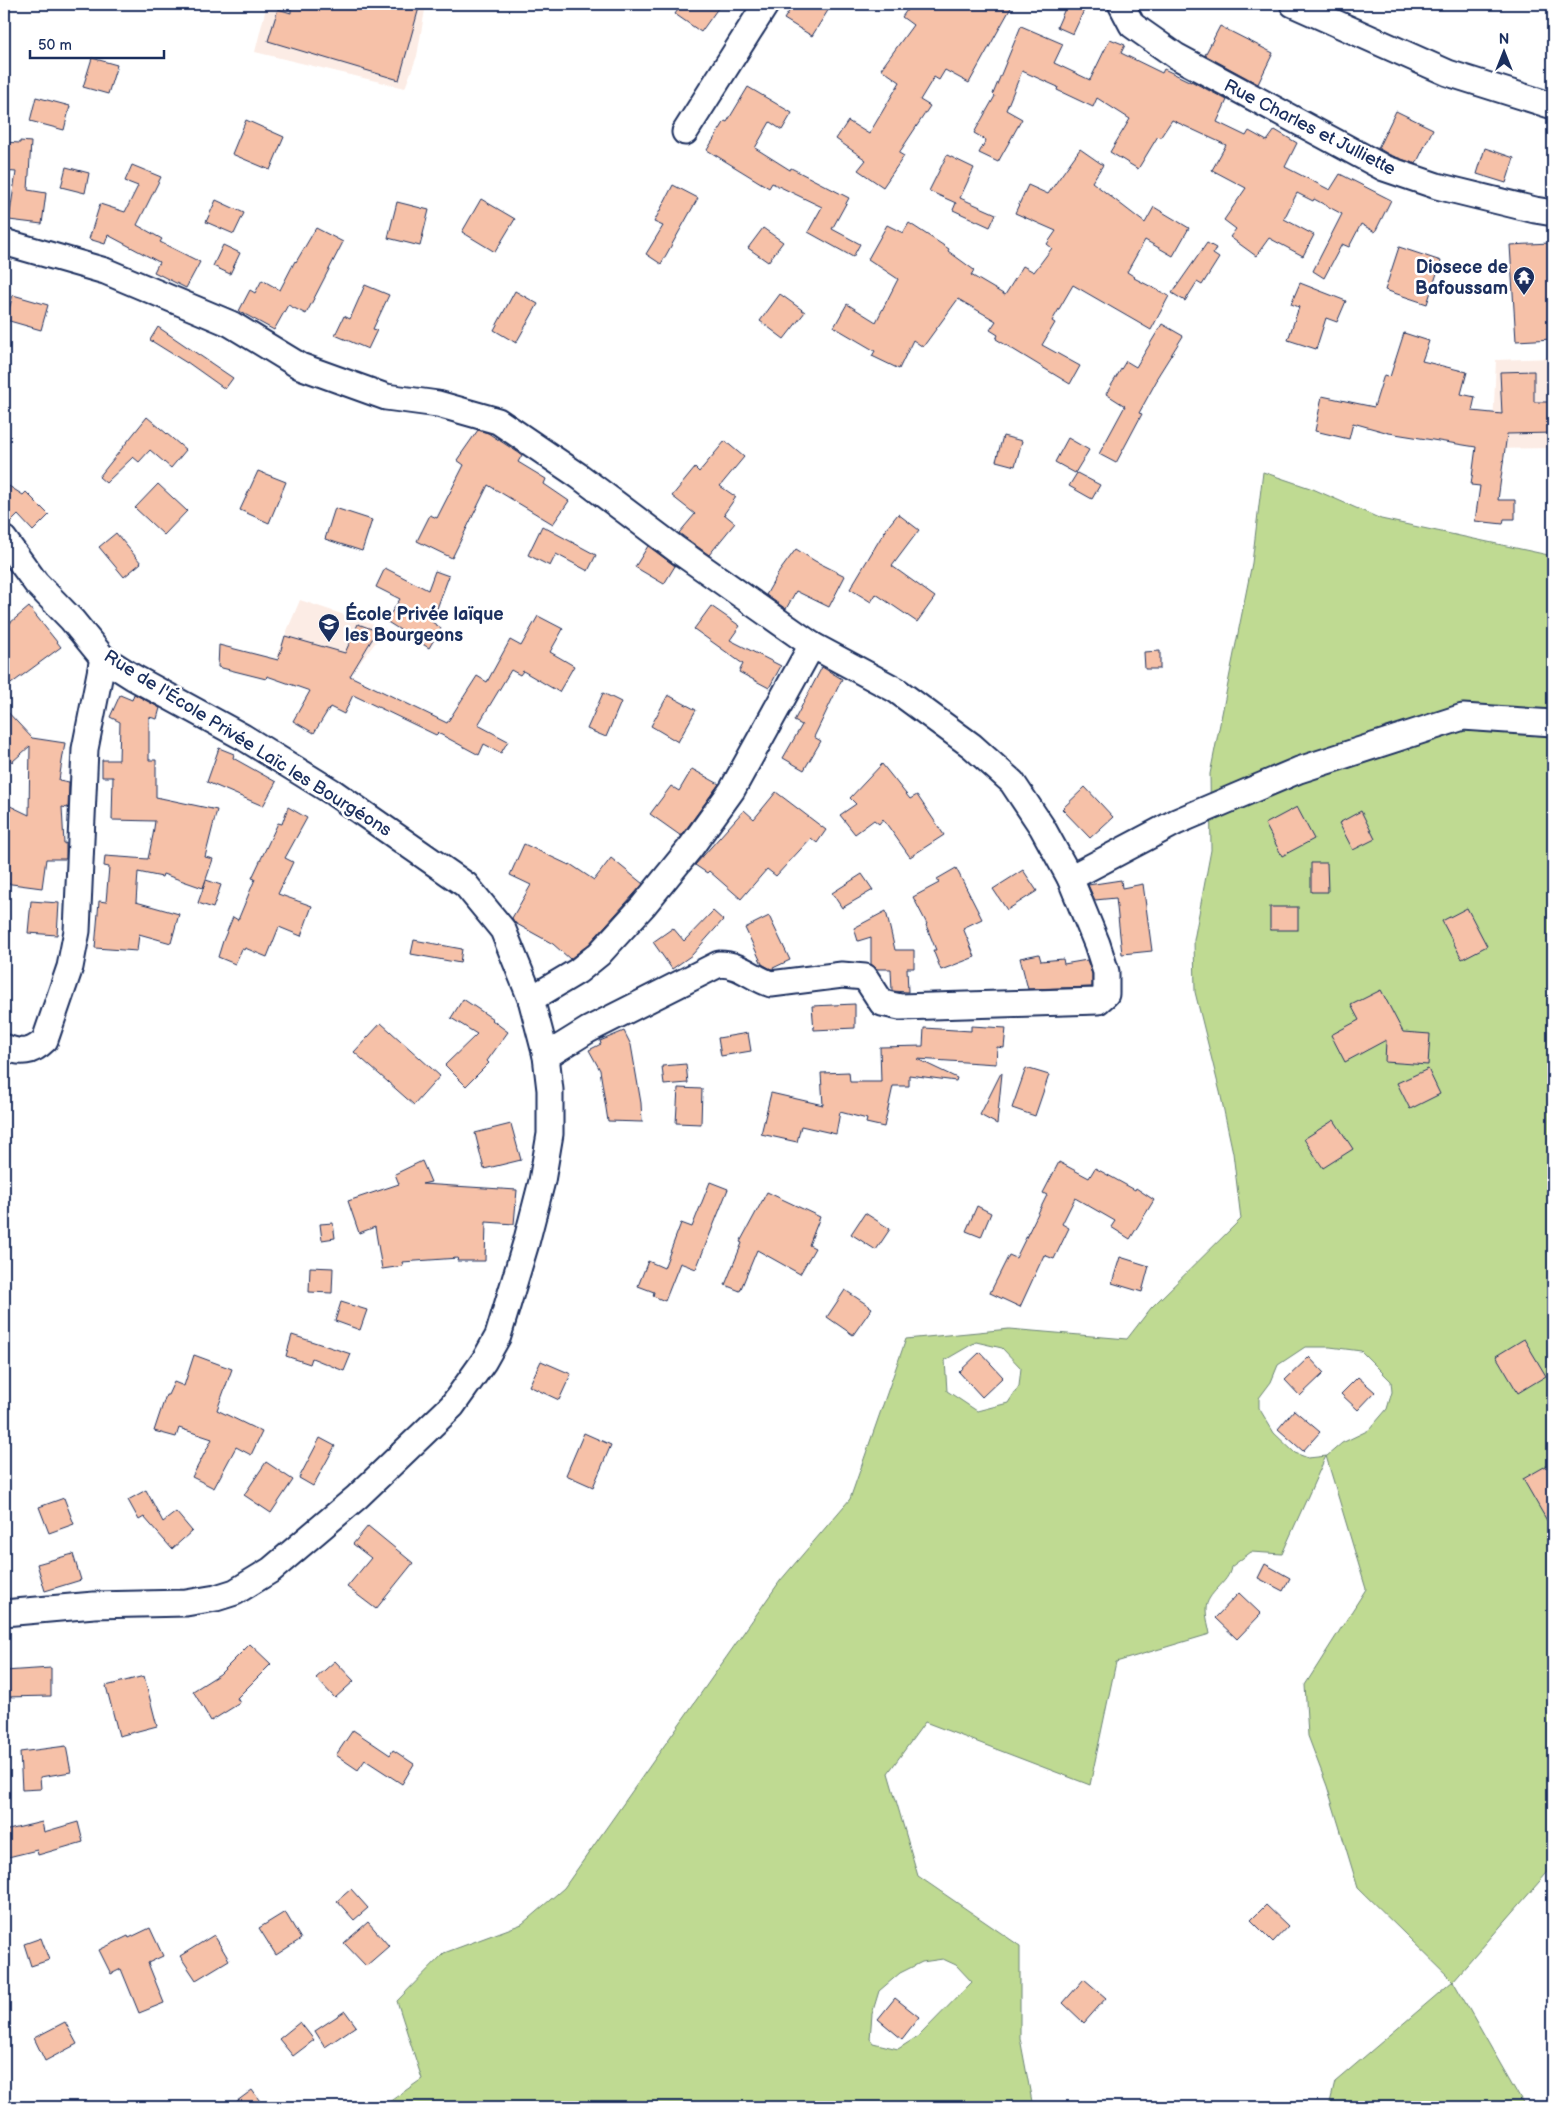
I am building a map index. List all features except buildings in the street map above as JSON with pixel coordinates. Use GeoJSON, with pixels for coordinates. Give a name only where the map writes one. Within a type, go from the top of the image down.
{"type":"FeatureCollection","features":[{"type":"Feature","properties":{"kind":"street"},"geometry":{"type":"LineString","coordinates":[[685,132],[766,4]]}},
{"type":"Feature","properties":{"kind":"street","name":"Rue Charles et Julliette"},"geometry":{"type":"LineString","coordinates":[[1121,4],[1132,25],[1176,56],[1384,168],[1437,186],[1535,210],[1553,212]]}},
{"type":"Feature","properties":{"kind":"street"},"geometry":{"type":"LineString","coordinates":[[1293,4],[1448,73],[1553,106]]}},
{"type":"Feature","properties":{"kind":"street"},"geometry":{"type":"LineString","coordinates":[[4,242],[114,274],[231,324],[308,369],[386,397],[438,404],[498,421],[579,476],[676,549],[812,645],[896,690],[972,746],[993,764],[1012,782],[1042,827],[1070,878],[1097,944],[1106,972],[1106,994],[1098,1001],[900,1007],[882,1003],[865,977],[842,976],[771,984],[762,981],[736,965],[719,964],[588,1030],[546,1056]]}},
{"type":"Feature","properties":{"kind":"street","name":"Rue de l'École Privée Laïc les Bourgéons"},"geometry":{"type":"LineString","coordinates":[[4,539],[36,583],[72,620],[103,658],[133,677],[243,738],[334,793],[466,885],[503,930],[531,999],[546,1056],[550,1090],[550,1134],[542,1181],[498,1336],[484,1361],[452,1406],[357,1497],[271,1570],[235,1592],[216,1598],[186,1603],[94,1605],[4,1613]]}},
{"type":"Feature","properties":{"kind":"street"},"geometry":{"type":"LineString","coordinates":[[531,999],[578,971],[599,954],[643,906],[692,847],[732,790],[812,645]]}},
{"type":"Feature","properties":{"kind":"street"},"geometry":{"type":"LineString","coordinates":[[4,1048],[18,1053],[30,1051],[46,1040],[73,955],[77,931],[85,749],[103,658]]}},
{"type":"Feature","properties":{"kind":"street"},"geometry":{"type":"LineString","coordinates":[[1070,878],[1176,822],[1299,770],[1463,717],[1553,723]]}},
{"type":"Feature","properties":{"kind":"shaded area"},"geometry":{"type":"Polygon","coordinates":[[[267,4],[426,4],[417,56],[405,88],[255,52],[267,4]]]}},
{"type":"Feature","properties":{"kind":"shaded area"},"geometry":{"type":"Polygon","coordinates":[[[1553,358],[1553,448],[1492,449],[1496,360],[1553,358]]]}},
{"type":"Feature","properties":{"kind":"shaded area","name":"École Privée laïque les Bourgeons"},"geometry":{"type":"Polygon","coordinates":[[[300,600],[386,629],[347,677],[276,657],[300,600]]]}},
{"type":"Feature","properties":{"kind":"green space"},"geometry":{"type":"Polygon","coordinates":[[[1263,472],[1313,489],[1381,519],[1553,556],[1553,1866],[1453,1981],[1358,1888],[1327,1786],[1308,1736],[1305,1685],[1366,1589],[1326,1456],[1282,1554],[1251,1552],[1231,1567],[1226,1578],[1213,1593],[1206,1610],[1210,1634],[1116,1662],[1090,1785],[925,1722],[888,1773],[918,1876],[1020,1946],[1020,2038],[1033,2107],[382,2107],[422,2079],[397,2001],[444,1953],[522,1924],[564,1888],[780,1581],[850,1499],[906,1339],[1009,1329],[1127,1339],[1151,1308],[1241,1219],[1233,1153],[1195,992],[1194,940],[1211,850],[1210,774],[1252,563],[1263,472]],[[976,1342],[945,1360],[947,1391],[977,1411],[1008,1403],[1019,1386],[1021,1368],[1002,1348],[976,1342]],[[1305,1347],[1278,1365],[1271,1382],[1259,1398],[1259,1408],[1274,1433],[1295,1453],[1308,1458],[1327,1456],[1342,1443],[1369,1430],[1387,1409],[1392,1392],[1391,1381],[1361,1351],[1330,1347],[1305,1347]],[[943,1959],[922,1962],[900,1973],[879,1991],[872,2014],[870,2039],[873,2043],[898,2049],[920,2035],[972,1982],[956,1965],[943,1959]]]}},
{"type":"Feature","properties":{"kind":"green space"},"geometry":{"type":"Polygon","coordinates":[[[1453,1981],[1525,2107],[1329,2107],[1335,2082],[1453,1981]]]}},
{"type":"Feature","properties":{"kind":"place","name":"Diosece de Bafoussam"},"geometry":{"type":"Point","coordinates":[1524,296]}},
{"type":"Feature","properties":{"kind":"place","name":"École Privée laïque les Bourgeons"},"geometry":{"type":"Point","coordinates":[329,643]}}]}
